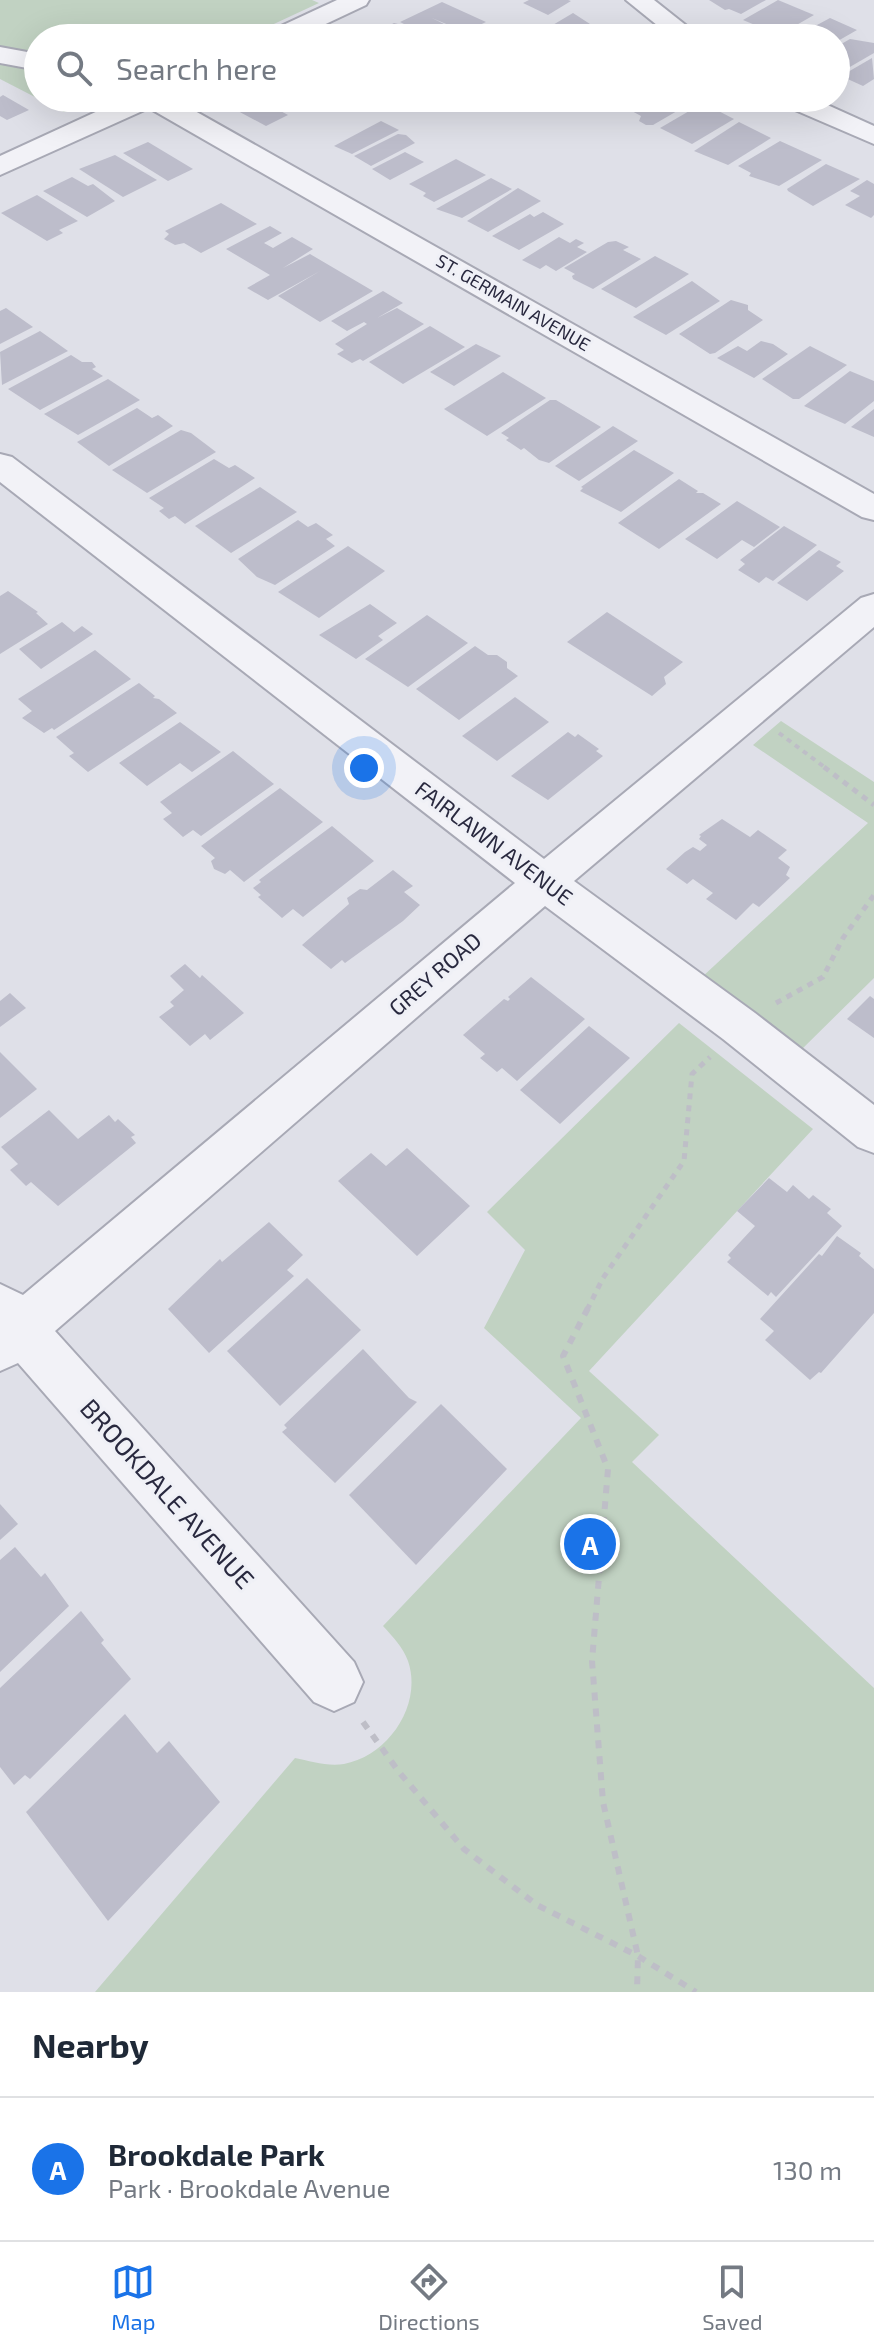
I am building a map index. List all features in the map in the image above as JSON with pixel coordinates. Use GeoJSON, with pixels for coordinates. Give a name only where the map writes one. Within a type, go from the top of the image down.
{"type":"FeatureCollection","features":[{"type":"Feature","properties":{"kind":"street"},"geometry":{"type":"LineString","coordinates":[[304,24],[357,0]]}},
{"type":"Feature","properties":{"kind":"street"},"geometry":{"type":"LineString","coordinates":[[638,0],[670,24]]}},
{"type":"Feature","properties":{"kind":"street"},"geometry":{"type":"LineString","coordinates":[[288,5],[316,18]]}},
{"type":"Feature","properties":{"kind":"street"},"geometry":{"type":"LineString","coordinates":[[0,55],[24,59]]}},
{"type":"Feature","properties":{"kind":"street"},"geometry":{"type":"LineString","coordinates":[[0,167],[120,112]]}},
{"type":"Feature","properties":{"kind":"street","name":"ST. GERMAIN AVENUE"},"geometry":{"type":"LineString","coordinates":[[175,112],[874,509]]}},
{"type":"Feature","properties":{"kind":"street"},"geometry":{"type":"LineString","coordinates":[[821,112],[874,136]]}},
{"type":"Feature","properties":{"kind":"street","name":"FAIRLAWN AVENUE"},"geometry":{"type":"LineString","coordinates":[[0,465],[874,1132]]}},
{"type":"Feature","properties":{"kind":"street","name":"GREY ROAD"},"geometry":{"type":"LineString","coordinates":[[7,1327],[874,607]]}},
{"type":"Feature","properties":{"kind":"street","name":"BROOKDALE AVENUE"},"geometry":{"type":"LineString","coordinates":[[7,1327],[334,1682]]}},
{"type":"Feature","properties":{"kind":"path"},"geometry":{"type":"LineString","coordinates":[[749,711],[874,805]]}},
{"type":"Feature","properties":{"kind":"path"},"geometry":{"type":"LineString","coordinates":[[637,1992],[638,1956],[603,1802],[592,1661],[608,1469],[563,1356],[603,1278],[684,1161],[692,1074],[739,1026],[823,977],[843,938],[874,895]]}},
{"type":"Feature","properties":{"kind":"path"},"geometry":{"type":"LineString","coordinates":[[334,1682],[399,1772],[464,1849],[537,1905],[638,1956],[696,1992]]}},
{"type":"Feature","properties":{"kind":"green space"},"geometry":{"type":"Polygon","coordinates":[[[0,0],[312,0],[319,3],[274,24],[24,24],[24,91],[0,79],[0,0]]]}},
{"type":"Feature","properties":{"kind":"green space"},"geometry":{"type":"Polygon","coordinates":[[[781,721],[874,782],[874,978],[799,1052],[701,978],[868,823],[753,745],[781,721]]]}},
{"type":"Feature","properties":{"kind":"green space"},"geometry":{"type":"Polygon","coordinates":[[[679,1023],[813,1129],[589,1371],[659,1435],[632,1462],[874,1688],[874,1992],[95,1992],[295,1758],[332,1765],[344,1764],[375,1751],[398,1726],[411,1695],[411,1678],[403,1651],[383,1626],[581,1418],[484,1328],[525,1250],[487,1212],[679,1023]]]}},
{"type":"Feature","properties":{"kind":"building"},"geometry":{"type":"Polygon","coordinates":[[[529,0],[571,1],[548,15],[523,3],[529,0]]]}},
{"type":"Feature","properties":{"kind":"building"},"geometry":{"type":"Polygon","coordinates":[[[709,0],[766,0],[741,14],[725,10],[709,0]]]}},
{"type":"Feature","properties":{"kind":"building"},"geometry":{"type":"Polygon","coordinates":[[[778,0],[814,15],[798,24],[753,24],[743,20],[778,0]]]}},
{"type":"Feature","properties":{"kind":"building"},"geometry":{"type":"Polygon","coordinates":[[[442,2],[486,22],[446,24],[432,18],[444,24],[400,22],[442,2]]]}},
{"type":"Feature","properties":{"kind":"building"},"geometry":{"type":"Polygon","coordinates":[[[573,13],[590,24],[554,24],[573,13]]]}},
{"type":"Feature","properties":{"kind":"building"},"geometry":{"type":"Polygon","coordinates":[[[830,18],[844,24],[819,24],[830,18]]]}},
{"type":"Feature","properties":{"kind":"building"},"geometry":{"type":"Polygon","coordinates":[[[850,39],[874,43],[874,53],[850,67],[850,39]]]}},
{"type":"Feature","properties":{"kind":"building"},"geometry":{"type":"Polygon","coordinates":[[[872,58],[874,79],[863,86],[850,80],[850,71],[872,58]]]}},
{"type":"Feature","properties":{"kind":"building"},"geometry":{"type":"Polygon","coordinates":[[[3,95],[24,107],[25,112],[7,120],[0,116],[0,97],[3,95]]]}},
{"type":"Feature","properties":{"kind":"building"},"geometry":{"type":"Polygon","coordinates":[[[240,112],[282,112],[288,115],[266,126],[240,112]]]}},
{"type":"Feature","properties":{"kind":"building"},"geometry":{"type":"Polygon","coordinates":[[[634,112],[675,112],[653,125],[639,121],[641,116],[634,112]]]}},
{"type":"Feature","properties":{"kind":"building"},"geometry":{"type":"Polygon","coordinates":[[[688,112],[720,112],[734,119],[692,144],[660,128],[688,112]]]}},
{"type":"Feature","properties":{"kind":"building"},"geometry":{"type":"Polygon","coordinates":[[[381,121],[399,130],[352,154],[334,146],[381,121]]]}},
{"type":"Feature","properties":{"kind":"building"},"geometry":{"type":"Polygon","coordinates":[[[739,122],[771,138],[728,165],[694,151],[739,122]]]}},
{"type":"Feature","properties":{"kind":"building"},"geometry":{"type":"Polygon","coordinates":[[[398,134],[406,135],[415,143],[371,166],[354,156],[398,134]]]}},
{"type":"Feature","properties":{"kind":"building"},"geometry":{"type":"Polygon","coordinates":[[[780,141],[822,160],[779,186],[749,176],[751,173],[738,166],[780,141]]]}},
{"type":"Feature","properties":{"kind":"building"},"geometry":{"type":"Polygon","coordinates":[[[148,142],[193,169],[168,181],[123,153],[148,142]]]}},
{"type":"Feature","properties":{"kind":"building"},"geometry":{"type":"Polygon","coordinates":[[[405,152],[424,162],[390,180],[372,169],[405,152]]]}},
{"type":"Feature","properties":{"kind":"building"},"geometry":{"type":"Polygon","coordinates":[[[115,155],[157,180],[123,197],[79,169],[115,155]]]}},
{"type":"Feature","properties":{"kind":"building"},"geometry":{"type":"Polygon","coordinates":[[[456,159],[486,175],[434,202],[423,196],[426,193],[409,184],[456,159]]]}},
{"type":"Feature","properties":{"kind":"building"},"geometry":{"type":"Polygon","coordinates":[[[826,164],[860,179],[813,206],[788,191],[787,189],[826,164]]]}},
{"type":"Feature","properties":{"kind":"building"},"geometry":{"type":"Polygon","coordinates":[[[72,177],[88,186],[93,184],[115,201],[87,217],[43,191],[72,177]]]}},
{"type":"Feature","properties":{"kind":"building"},"geometry":{"type":"Polygon","coordinates":[[[491,178],[512,189],[462,218],[436,209],[491,178]]]}},
{"type":"Feature","properties":{"kind":"building"},"geometry":{"type":"Polygon","coordinates":[[[867,180],[874,184],[874,215],[871,218],[845,205],[860,196],[850,191],[867,180]]]}},
{"type":"Feature","properties":{"kind":"building"},"geometry":{"type":"Polygon","coordinates":[[[518,188],[541,201],[488,232],[467,221],[518,188]]]}},
{"type":"Feature","properties":{"kind":"building"},"geometry":{"type":"Polygon","coordinates":[[[37,195],[78,221],[59,230],[63,233],[47,241],[1,213],[37,195]]]}},
{"type":"Feature","properties":{"kind":"building"},"geometry":{"type":"Polygon","coordinates":[[[221,203],[257,224],[201,253],[184,243],[175,245],[164,239],[169,234],[165,231],[221,203]]]}},
{"type":"Feature","properties":{"kind":"building"},"geometry":{"type":"Polygon","coordinates":[[[543,212],[564,224],[519,250],[492,236],[530,214],[534,217],[543,212]]]}},
{"type":"Feature","properties":{"kind":"building"},"geometry":{"type":"Polygon","coordinates":[[[270,226],[282,233],[264,243],[273,248],[292,237],[313,249],[283,268],[310,254],[373,291],[320,322],[278,296],[320,271],[268,300],[247,288],[270,275],[226,249],[270,226]]]}},
{"type":"Feature","properties":{"kind":"building"},"geometry":{"type":"Polygon","coordinates":[[[559,237],[570,243],[576,239],[584,243],[577,247],[587,252],[556,271],[546,265],[540,269],[522,260],[559,237]]]}},
{"type":"Feature","properties":{"kind":"building"},"geometry":{"type":"Polygon","coordinates":[[[616,241],[629,247],[623,250],[641,259],[593,289],[573,279],[575,274],[564,268],[608,242],[616,241]]]}},
{"type":"Feature","properties":{"kind":"building"},"geometry":{"type":"Polygon","coordinates":[[[655,256],[689,274],[636,308],[601,289],[655,256]]]}},
{"type":"Feature","properties":{"kind":"building"},"geometry":{"type":"Polygon","coordinates":[[[692,281],[720,301],[666,335],[633,317],[692,281]]]}},
{"type":"Feature","properties":{"kind":"building"},"geometry":{"type":"Polygon","coordinates":[[[383,291],[403,303],[377,318],[397,308],[424,324],[363,361],[360,359],[352,363],[337,354],[344,350],[335,344],[367,324],[364,322],[347,331],[331,321],[383,291]]]}},
{"type":"Feature","properties":{"kind":"building"},"geometry":{"type":"Polygon","coordinates":[[[731,300],[748,305],[748,310],[763,320],[710,354],[679,334],[731,300]]]}},
{"type":"Feature","properties":{"kind":"building"},"geometry":{"type":"Polygon","coordinates":[[[6,308],[33,327],[0,344],[0,311],[6,308]]]}},
{"type":"Feature","properties":{"kind":"building"},"geometry":{"type":"Polygon","coordinates":[[[430,326],[465,347],[403,384],[369,362],[430,326]]]}},
{"type":"Feature","properties":{"kind":"building"},"geometry":{"type":"Polygon","coordinates":[[[40,331],[68,351],[2,385],[0,352],[40,331]]]}},
{"type":"Feature","properties":{"kind":"building"},"geometry":{"type":"Polygon","coordinates":[[[761,341],[773,344],[788,354],[754,378],[717,358],[738,346],[747,351],[761,341]]]}},
{"type":"Feature","properties":{"kind":"building"},"geometry":{"type":"Polygon","coordinates":[[[476,344],[501,356],[454,386],[430,372],[476,344]]]}},
{"type":"Feature","properties":{"kind":"building"},"geometry":{"type":"Polygon","coordinates":[[[810,346],[847,365],[799,399],[793,399],[762,379],[810,346]]]}},
{"type":"Feature","properties":{"kind":"building"},"geometry":{"type":"Polygon","coordinates":[[[71,355],[82,362],[92,362],[96,367],[92,369],[103,376],[40,410],[8,389],[71,355]]]}},
{"type":"Feature","properties":{"kind":"building"},"geometry":{"type":"Polygon","coordinates":[[[850,371],[874,381],[874,401],[845,424],[804,406],[850,371]]]}},
{"type":"Feature","properties":{"kind":"building"},"geometry":{"type":"Polygon","coordinates":[[[503,372],[546,398],[487,436],[444,409],[503,372]]]}},
{"type":"Feature","properties":{"kind":"building"},"geometry":{"type":"Polygon","coordinates":[[[108,379],[140,400],[78,435],[44,414],[108,379]]]}},
{"type":"Feature","properties":{"kind":"building"},"geometry":{"type":"Polygon","coordinates":[[[550,400],[556,400],[601,427],[549,463],[539,460],[524,448],[521,450],[501,433],[550,400]]]}},
{"type":"Feature","properties":{"kind":"building"},"geometry":{"type":"Polygon","coordinates":[[[137,408],[152,418],[158,415],[173,426],[109,466],[77,442],[137,408]]]}},
{"type":"Feature","properties":{"kind":"building"},"geometry":{"type":"Polygon","coordinates":[[[874,409],[874,437],[851,427],[874,409]]]}},
{"type":"Feature","properties":{"kind":"building"},"geometry":{"type":"Polygon","coordinates":[[[613,426],[638,441],[579,481],[555,466],[613,426]]]}},
{"type":"Feature","properties":{"kind":"building"},"geometry":{"type":"Polygon","coordinates":[[[181,430],[191,433],[216,452],[147,493],[112,470],[181,430]]]}},
{"type":"Feature","properties":{"kind":"building"},"geometry":{"type":"Polygon","coordinates":[[[634,450],[674,473],[621,512],[580,491],[581,487],[634,450]]]}},
{"type":"Feature","properties":{"kind":"building"},"geometry":{"type":"Polygon","coordinates":[[[214,459],[229,468],[235,465],[255,478],[185,524],[175,516],[169,519],[159,511],[164,508],[149,498],[214,459]]]}},
{"type":"Feature","properties":{"kind":"building"},"geometry":{"type":"Polygon","coordinates":[[[679,479],[698,491],[696,493],[703,493],[721,504],[659,549],[618,523],[679,479]]]}},
{"type":"Feature","properties":{"kind":"building"},"geometry":{"type":"Polygon","coordinates":[[[260,487],[297,512],[231,553],[195,526],[260,487]]]}},
{"type":"Feature","properties":{"kind":"building"},"geometry":{"type":"Polygon","coordinates":[[[737,501],[780,527],[754,547],[742,540],[717,559],[685,539],[737,501]]]}},
{"type":"Feature","properties":{"kind":"building"},"geometry":{"type":"Polygon","coordinates":[[[298,520],[308,527],[316,523],[333,535],[326,539],[335,546],[275,585],[257,577],[238,559],[298,520]]]}},
{"type":"Feature","properties":{"kind":"building"},"geometry":{"type":"Polygon","coordinates":[[[784,526],[817,545],[773,581],[766,577],[759,583],[738,570],[745,564],[740,560],[784,526]]]}},
{"type":"Feature","properties":{"kind":"building"},"geometry":{"type":"Polygon","coordinates":[[[348,546],[385,571],[319,618],[278,592],[348,546]]]}},
{"type":"Feature","properties":{"kind":"building"},"geometry":{"type":"Polygon","coordinates":[[[819,550],[841,562],[836,566],[844,571],[807,601],[777,583],[819,550]]]}},
{"type":"Feature","properties":{"kind":"building"},"geometry":{"type":"Polygon","coordinates":[[[8,591],[38,612],[48,624],[0,654],[0,596],[8,591]]]}},
{"type":"Feature","properties":{"kind":"building"},"geometry":{"type":"Polygon","coordinates":[[[370,604],[397,623],[378,636],[383,640],[356,659],[319,635],[370,604]]]}},
{"type":"Feature","properties":{"kind":"building"},"geometry":{"type":"Polygon","coordinates":[[[607,612],[683,662],[664,677],[666,684],[652,696],[567,642],[607,612]]]}},
{"type":"Feature","properties":{"kind":"building"},"geometry":{"type":"Polygon","coordinates":[[[427,615],[468,643],[408,687],[365,659],[427,615]]]}},
{"type":"Feature","properties":{"kind":"building"},"geometry":{"type":"Polygon","coordinates":[[[62,622],[74,632],[82,626],[93,634],[41,669],[19,649],[62,622]]]}},
{"type":"Feature","properties":{"kind":"building"},"geometry":{"type":"Polygon","coordinates":[[[475,646],[488,655],[497,655],[518,676],[459,720],[416,689],[475,646]]]}},
{"type":"Feature","properties":{"kind":"building"},"geometry":{"type":"Polygon","coordinates":[[[95,650],[131,679],[54,730],[52,728],[44,733],[22,718],[32,711],[18,699],[95,650]]]}},
{"type":"Feature","properties":{"kind":"building"},"geometry":{"type":"Polygon","coordinates":[[[139,683],[155,696],[153,698],[177,713],[88,772],[69,756],[74,753],[56,737],[139,683]]]}},
{"type":"Feature","properties":{"kind":"building"},"geometry":{"type":"Polygon","coordinates":[[[515,697],[549,722],[497,761],[462,736],[515,697]]]}},
{"type":"Feature","properties":{"kind":"building"},"geometry":{"type":"Polygon","coordinates":[[[180,722],[221,752],[192,772],[180,763],[147,786],[119,763],[180,722]]]}},
{"type":"Feature","properties":{"kind":"building"},"geometry":{"type":"Polygon","coordinates":[[[568,732],[575,737],[578,734],[599,749],[596,751],[603,756],[548,800],[511,776],[568,732]]]}},
{"type":"Feature","properties":{"kind":"building"},"geometry":{"type":"Polygon","coordinates":[[[233,751],[274,784],[201,836],[193,830],[183,837],[163,819],[172,813],[160,802],[233,751]]]}},
{"type":"Feature","properties":{"kind":"building"},"geometry":{"type":"Polygon","coordinates":[[[280,788],[323,822],[244,882],[230,870],[225,874],[214,869],[211,861],[215,858],[201,846],[280,788]]]}},
{"type":"Feature","properties":{"kind":"building"},"geometry":{"type":"Polygon","coordinates":[[[722,819],[750,837],[758,830],[787,850],[778,858],[790,867],[786,875],[790,878],[759,907],[753,903],[736,920],[706,899],[713,893],[693,879],[687,884],[666,869],[693,847],[700,851],[707,845],[699,839],[699,835],[722,819]]]}},
{"type":"Feature","properties":{"kind":"building"},"geometry":{"type":"Polygon","coordinates":[[[332,826],[374,861],[303,917],[293,909],[282,918],[258,897],[261,895],[253,888],[261,882],[259,880],[332,826]]]}},
{"type":"Feature","properties":{"kind":"building"},"geometry":{"type":"Polygon","coordinates":[[[393,870],[413,886],[404,892],[420,905],[403,921],[345,963],[342,960],[331,969],[302,945],[349,904],[347,898],[360,889],[367,890],[393,870]]]}},
{"type":"Feature","properties":{"kind":"building"},"geometry":{"type":"Polygon","coordinates":[[[185,964],[244,1013],[210,1040],[205,1034],[190,1046],[159,1017],[174,1006],[170,1002],[184,990],[170,976],[185,964]]]}},
{"type":"Feature","properties":{"kind":"building"},"geometry":{"type":"Polygon","coordinates":[[[531,977],[585,1019],[517,1081],[502,1068],[497,1072],[480,1058],[485,1054],[463,1035],[504,999],[508,1001],[508,997],[531,977]]]}},
{"type":"Feature","properties":{"kind":"building"},"geometry":{"type":"Polygon","coordinates":[[[10,993],[26,1008],[0,1027],[0,1001],[10,993]]]}},
{"type":"Feature","properties":{"kind":"building"},"geometry":{"type":"Polygon","coordinates":[[[870,996],[874,999],[874,1038],[847,1019],[870,996]]]}},
{"type":"Feature","properties":{"kind":"building"},"geometry":{"type":"Polygon","coordinates":[[[589,1026],[630,1058],[560,1124],[520,1090],[589,1026]]]}},
{"type":"Feature","properties":{"kind":"building"},"geometry":{"type":"Polygon","coordinates":[[[0,1052],[37,1089],[0,1118],[0,1052]]]}},
{"type":"Feature","properties":{"kind":"building"},"geometry":{"type":"Polygon","coordinates":[[[49,1110],[78,1139],[109,1115],[135,1135],[131,1137],[136,1143],[58,1206],[31,1182],[26,1186],[10,1170],[18,1164],[1,1147],[49,1110]]]}},
{"type":"Feature","properties":{"kind":"building"},"geometry":{"type":"Polygon","coordinates":[[[407,1148],[470,1206],[417,1256],[338,1181],[371,1153],[386,1166],[407,1148]]]}},
{"type":"Feature","properties":{"kind":"building"},"geometry":{"type":"Polygon","coordinates":[[[769,1178],[787,1192],[793,1185],[809,1199],[813,1195],[831,1209],[827,1213],[842,1226],[776,1297],[771,1292],[768,1296],[727,1262],[731,1258],[728,1255],[755,1226],[737,1211],[769,1178]]]}},
{"type":"Feature","properties":{"kind":"building"},"geometry":{"type":"Polygon","coordinates":[[[269,1222],[303,1255],[287,1270],[294,1276],[209,1353],[168,1309],[220,1259],[222,1262],[269,1222]]]}},
{"type":"Feature","properties":{"kind":"building"},"geometry":{"type":"Polygon","coordinates":[[[837,1236],[861,1253],[859,1256],[874,1269],[874,1313],[821,1373],[810,1380],[765,1340],[774,1331],[760,1319],[819,1254],[822,1256],[837,1236]]]}},
{"type":"Feature","properties":{"kind":"building"},"geometry":{"type":"Polygon","coordinates":[[[307,1278],[361,1330],[280,1406],[227,1351],[307,1278]]]}},
{"type":"Feature","properties":{"kind":"building"},"geometry":{"type":"Polygon","coordinates":[[[363,1349],[409,1398],[417,1402],[335,1483],[282,1432],[287,1428],[284,1425],[363,1349]]]}},
{"type":"Feature","properties":{"kind":"building"},"geometry":{"type":"Polygon","coordinates":[[[441,1404],[507,1469],[416,1565],[349,1495],[441,1404]]]}},
{"type":"Feature","properties":{"kind":"building"},"geometry":{"type":"Polygon","coordinates":[[[0,1504],[18,1524],[0,1540],[0,1504]]]}},
{"type":"Feature","properties":{"kind":"building"},"geometry":{"type":"Polygon","coordinates":[[[15,1547],[41,1577],[45,1573],[69,1606],[0,1672],[0,1560],[15,1547]]]}},
{"type":"Feature","properties":{"kind":"building"},"geometry":{"type":"Polygon","coordinates":[[[81,1611],[104,1640],[101,1643],[131,1679],[30,1779],[25,1775],[14,1785],[0,1767],[0,1688],[81,1611]]]}},
{"type":"Feature","properties":{"kind":"building"},"geometry":{"type":"Polygon","coordinates":[[[125,1714],[157,1753],[169,1741],[220,1802],[108,1921],[26,1812],[125,1714]]]}},
{"type":"Feature","properties":{"kind":"place","name":"Brookdale Park"},"geometry":{"type":"Point","coordinates":[590,1544]}}]}
